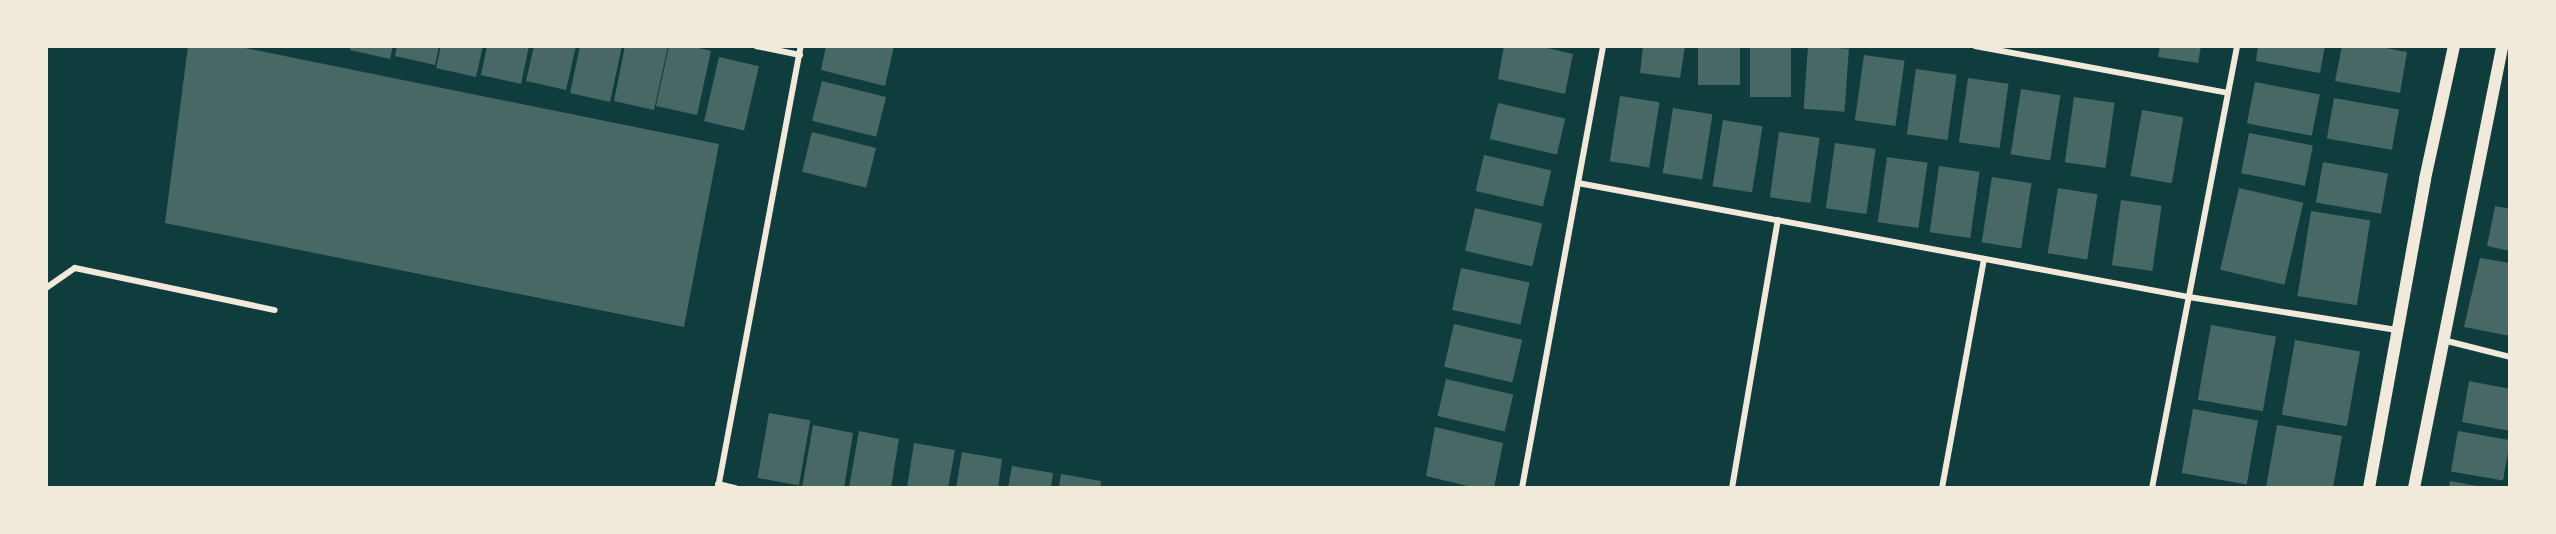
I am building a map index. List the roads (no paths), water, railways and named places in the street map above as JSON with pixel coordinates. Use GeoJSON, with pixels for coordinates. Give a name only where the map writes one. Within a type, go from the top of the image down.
{"type":"FeatureCollection","features":[{"type":"Feature","properties":{"kind":"main road"},"geometry":{"type":"LineString","coordinates":[[2369,488],[2425,179],[2454,46]]}},
{"type":"Feature","properties":{"kind":"main road"},"geometry":{"type":"LineString","coordinates":[[2414,488],[2502,46]]}},
{"type":"Feature","properties":{"kind":"street"},"geometry":{"type":"LineString","coordinates":[[756,46],[800,55]]}},
{"type":"Feature","properties":{"kind":"street"},"geometry":{"type":"LineString","coordinates":[[736,488],[718,486],[801,46]]}},
{"type":"Feature","properties":{"kind":"street"},"geometry":{"type":"LineString","coordinates":[[1522,488],[1603,46]]}},
{"type":"Feature","properties":{"kind":"street"},"geometry":{"type":"LineString","coordinates":[[1975,46],[2228,93]]}},
{"type":"Feature","properties":{"kind":"street"},"geometry":{"type":"LineString","coordinates":[[2152,488],[2237,46]]}},
{"type":"Feature","properties":{"kind":"street"},"geometry":{"type":"LineString","coordinates":[[1578,183],[2189,297],[2399,330]]}},
{"type":"Feature","properties":{"kind":"street"},"geometry":{"type":"LineString","coordinates":[[1732,488],[1778,220]]}},
{"type":"Feature","properties":{"kind":"street"},"geometry":{"type":"LineString","coordinates":[[1942,488],[1984,259]]}},
{"type":"Feature","properties":{"kind":"street"},"geometry":{"type":"LineString","coordinates":[[46,288],[75,268],[275,310]]}},
{"type":"Feature","properties":{"kind":"street"},"geometry":{"type":"LineString","coordinates":[[2443,340],[2510,357]]}}]}
